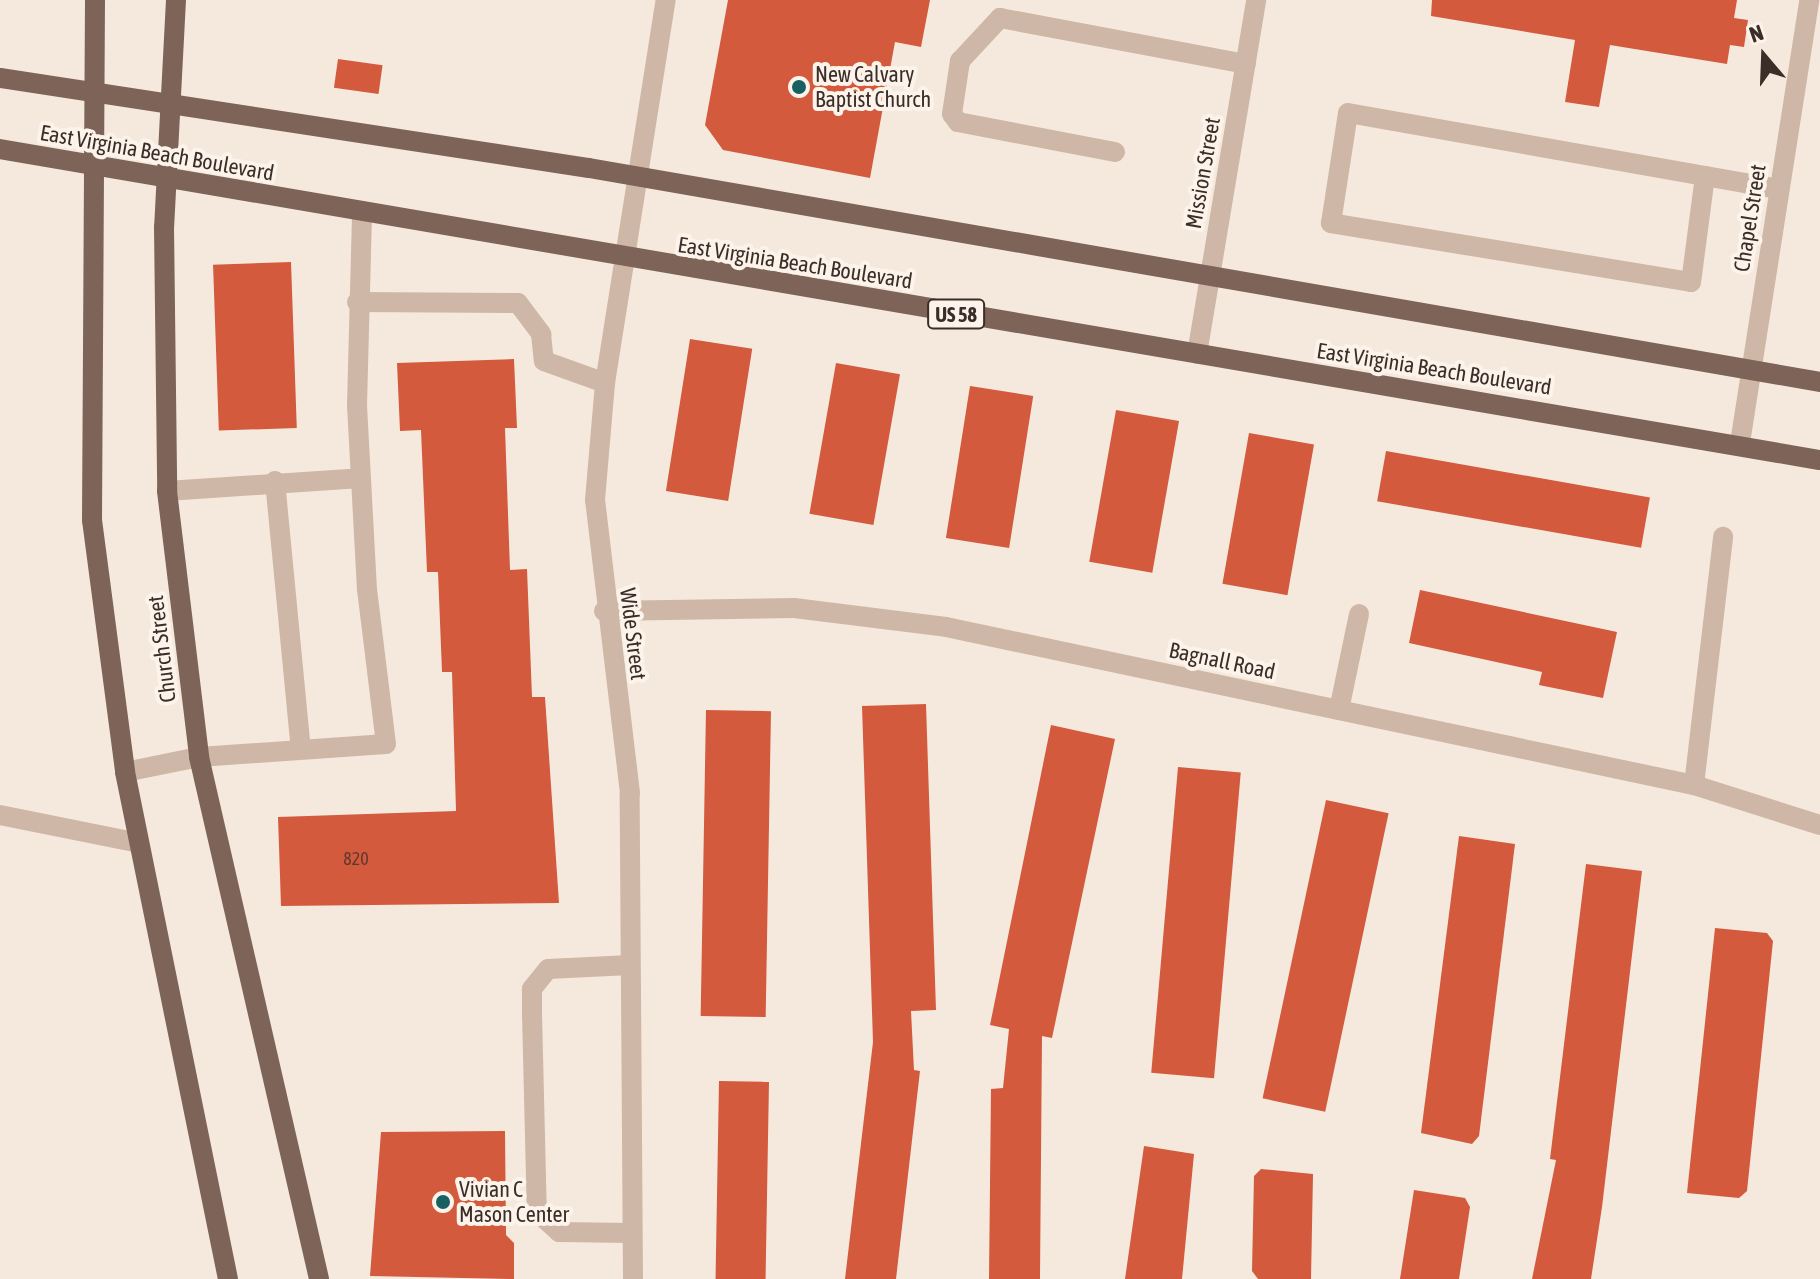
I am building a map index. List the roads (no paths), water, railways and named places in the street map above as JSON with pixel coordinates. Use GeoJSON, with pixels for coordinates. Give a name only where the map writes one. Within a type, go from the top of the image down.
{"type":"FeatureCollection","features":[{"type":"Feature","properties":{"kind":"main road"},"geometry":{"type":"LineString","coordinates":[[95,0],[92,520],[125,772],[228,1279]]}},
{"type":"Feature","properties":{"kind":"main road","name":"Church Street"},"geometry":{"type":"LineString","coordinates":[[176,0],[174,108],[168,177],[167,491],[199,757],[319,1279]]}},
{"type":"Feature","properties":{"kind":"main road"},"geometry":{"type":"LineString","coordinates":[[0,78],[174,108],[635,177],[1208,281],[1820,382]]}},
{"type":"Feature","properties":{"kind":"main road","name":"East Virginia Beach Boulevard"},"geometry":{"type":"LineString","coordinates":[[0,149],[92,163],[362,215],[1740,443],[1820,460]]}},
{"type":"Feature","properties":{"kind":"street","name":"Wide Street"},"geometry":{"type":"LineString","coordinates":[[633,1279],[630,793],[604,611],[595,500],[605,383],[635,177],[666,0]]}},
{"type":"Feature","properties":{"kind":"street","name":"Mission Street"},"geometry":{"type":"LineString","coordinates":[[1197,354],[1256,0]]}},
{"type":"Feature","properties":{"kind":"street","name":"Chapel Street"},"geometry":{"type":"LineString","coordinates":[[1740,443],[1809,0]]}},
{"type":"Feature","properties":{"kind":"street"},"geometry":{"type":"LineString","coordinates":[[1115,152],[958,122],[952,114],[960,61],[999,9],[1246,64]]}},
{"type":"Feature","properties":{"kind":"street"},"geometry":{"type":"LineString","coordinates":[[1705,176],[1691,282],[1331,223],[1348,113],[1779,189]]}},
{"type":"Feature","properties":{"kind":"street"},"geometry":{"type":"LineString","coordinates":[[125,772],[199,757],[386,744],[361,478],[357,302],[362,215]]}},
{"type":"Feature","properties":{"kind":"street"},"geometry":{"type":"LineString","coordinates":[[357,302],[518,303],[541,334],[544,361],[605,383]]}},
{"type":"Feature","properties":{"kind":"street"},"geometry":{"type":"LineString","coordinates":[[167,491],[275,481],[361,478]]}},
{"type":"Feature","properties":{"kind":"street"},"geometry":{"type":"LineString","coordinates":[[275,481],[301,749]]}},
{"type":"Feature","properties":{"kind":"street"},"geometry":{"type":"LineString","coordinates":[[1694,785],[1723,537]]}},
{"type":"Feature","properties":{"kind":"street","name":"Bagnall Road"},"geometry":{"type":"LineString","coordinates":[[604,611],[794,608],[946,627],[1694,785],[1820,825]]}},
{"type":"Feature","properties":{"kind":"street"},"geometry":{"type":"LineString","coordinates":[[1339,710],[1359,614]]}},
{"type":"Feature","properties":{"kind":"street"},"geometry":{"type":"LineString","coordinates":[[0,815],[139,843]]}},
{"type":"Feature","properties":{"kind":"street"},"geometry":{"type":"LineString","coordinates":[[630,965],[548,969],[532,989],[532,1014],[537,1212],[559,1232],[631,1233]]}},
{"type":"Feature","properties":{"kind":"place","name":"New Calvary Baptist Church"},"geometry":{"type":"Point","coordinates":[799,87]}},
{"type":"Feature","properties":{"kind":"place","name":"Vivian C Mason Center"},"geometry":{"type":"Point","coordinates":[443,1202]}}]}
